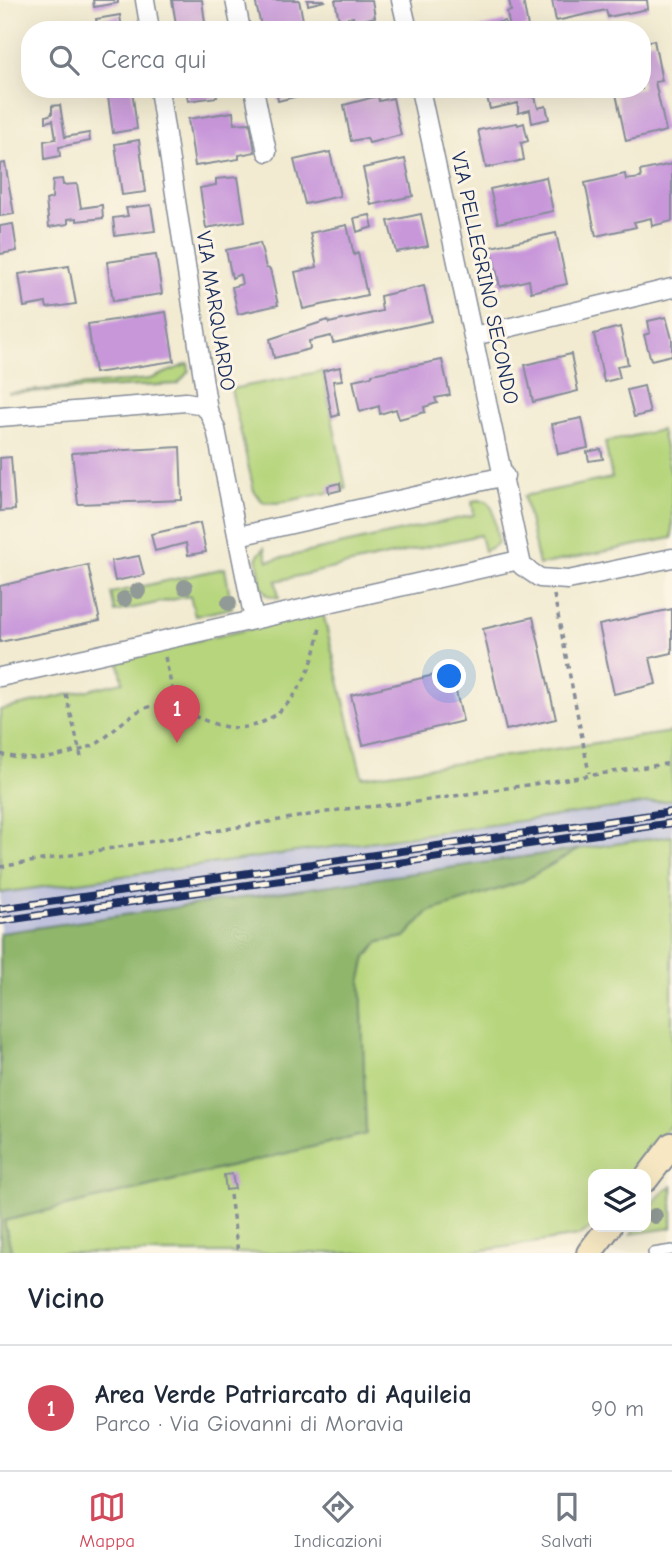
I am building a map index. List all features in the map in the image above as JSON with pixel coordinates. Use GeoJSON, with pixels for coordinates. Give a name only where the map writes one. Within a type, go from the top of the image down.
{"type":"FeatureCollection","features":[{"type":"Feature","properties":{"kind":"street"},"geometry":{"type":"LineString","coordinates":[[145,0],[148,21]]}},
{"type":"Feature","properties":{"kind":"street"},"geometry":{"type":"LineString","coordinates":[[235,0],[239,21]]}},
{"type":"Feature","properties":{"kind":"street"},"geometry":{"type":"LineString","coordinates":[[401,0],[406,21]]}},
{"type":"Feature","properties":{"kind":"street","name":"VIA MARQUARDO"},"geometry":{"type":"LineString","coordinates":[[160,98],[208,410],[216,429],[238,536]]}},
{"type":"Feature","properties":{"kind":"street"},"geometry":{"type":"LineString","coordinates":[[256,98],[267,152]]}},
{"type":"Feature","properties":{"kind":"street","name":"VIA PELLEGRINO SECONDO"},"geometry":{"type":"LineString","coordinates":[[423,98],[505,476],[519,560]]}},
{"type":"Feature","properties":{"kind":"street"},"geometry":{"type":"LineString","coordinates":[[474,336],[672,288]]}},
{"type":"Feature","properties":{"kind":"street"},"geometry":{"type":"LineString","coordinates":[[0,417],[186,402],[198,404],[208,410]]}},
{"type":"Feature","properties":{"kind":"street"},"geometry":{"type":"LineString","coordinates":[[254,620],[238,536],[505,476]]}},
{"type":"Feature","properties":{"kind":"street"},"geometry":{"type":"LineString","coordinates":[[0,677],[519,560],[528,572],[540,578],[568,580],[672,558]]}},
{"type":"Feature","properties":{"kind":"street"},"geometry":{"type":"LineString","coordinates":[[651,1173],[670,1152]]}},
{"type":"Feature","properties":{"kind":"street"},"geometry":{"type":"LineString","coordinates":[[589,1253],[605,1232]]}},
{"type":"Feature","properties":{"kind":"lane"},"geometry":{"type":"LineString","coordinates":[[653,1253],[672,1251]]}},
{"type":"Feature","properties":{"kind":"path"},"geometry":{"type":"LineString","coordinates":[[551,580],[589,774]]}},
{"type":"Feature","properties":{"kind":"path"},"geometry":{"type":"LineString","coordinates":[[0,754],[20,760],[38,760],[79,750],[97,744],[110,732],[147,708],[162,707],[237,728],[257,725],[275,717],[302,685],[319,635],[321,605]]}},
{"type":"Feature","properties":{"kind":"path"},"geometry":{"type":"LineString","coordinates":[[162,641],[180,724]]}},
{"type":"Feature","properties":{"kind":"path"},"geometry":{"type":"LineString","coordinates":[[66,694],[80,757]]}},
{"type":"Feature","properties":{"kind":"path"},"geometry":{"type":"LineString","coordinates":[[0,867],[345,809],[408,803],[672,762]]}},
{"type":"Feature","properties":{"kind":"path"},"geometry":{"type":"LineString","coordinates":[[230,1195],[238,1253]]}},
{"type":"Feature","properties":{"kind":"shaded area"},"geometry":{"type":"Polygon","coordinates":[[[672,800],[672,836],[0,933],[0,893],[672,800]]]}},
{"type":"Feature","properties":{"kind":"green space"},"geometry":{"type":"Polygon","coordinates":[[[188,364],[189,371],[178,384],[8,393],[150,379],[188,364]]]}},
{"type":"Feature","properties":{"kind":"green space"},"geometry":{"type":"Polygon","coordinates":[[[323,371],[346,489],[278,503],[263,502],[254,491],[231,389],[323,371]]]}},
{"type":"Feature","properties":{"kind":"green space"},"geometry":{"type":"Polygon","coordinates":[[[661,430],[672,478],[672,538],[539,565],[524,496],[612,478],[605,442],[661,430]]]}},
{"type":"Feature","properties":{"kind":"green space"},"geometry":{"type":"Polygon","coordinates":[[[472,501],[487,501],[493,510],[498,542],[484,551],[480,535],[276,581],[279,598],[267,595],[261,585],[257,557],[264,548],[268,561],[474,515],[472,501]]]}},
{"type":"Feature","properties":{"kind":"green space"},"geometry":{"type":"Polygon","coordinates":[[[225,568],[232,608],[195,616],[190,596],[115,612],[111,593],[225,568]]]}},
{"type":"Feature","properties":{"kind":"green space"},"geometry":{"type":"Polygon","coordinates":[[[323,613],[362,777],[672,732],[672,800],[0,893],[0,710],[123,682],[118,658],[323,613]]]}},
{"type":"Feature","properties":{"kind":"green space"},"geometry":{"type":"Polygon","coordinates":[[[672,836],[672,1122],[639,1169],[588,1169],[588,1230],[578,1236],[465,1253],[12,1253],[4,1221],[366,1134],[361,979],[366,957],[379,942],[405,937],[428,912],[521,882],[579,849],[672,836]]]}},
{"type":"Feature","properties":{"kind":"green space"},"geometry":{"type":"Polygon","coordinates":[[[579,849],[521,882],[428,912],[405,937],[379,942],[366,957],[361,979],[366,1134],[4,1221],[12,1253],[0,1253],[0,933],[579,849]]]}},
{"type":"Feature","properties":{"kind":"green space"},"geometry":{"type":"Polygon","coordinates":[[[672,1186],[672,1228],[651,1231],[651,1208],[672,1186]]]}},
{"type":"Feature","properties":{"kind":"building"},"geometry":{"type":"Polygon","coordinates":[[[93,0],[118,0],[118,3],[94,7],[93,0]]]}},
{"type":"Feature","properties":{"kind":"building"},"geometry":{"type":"Polygon","coordinates":[[[172,0],[202,0],[205,21],[176,21],[172,0]]]}},
{"type":"Feature","properties":{"kind":"building"},"geometry":{"type":"Polygon","coordinates":[[[255,0],[299,0],[303,21],[260,21],[255,0]]]}},
{"type":"Feature","properties":{"kind":"building"},"geometry":{"type":"Polygon","coordinates":[[[307,0],[324,0],[325,1],[308,5],[307,0]]]}},
{"type":"Feature","properties":{"kind":"building"},"geometry":{"type":"Polygon","coordinates":[[[335,0],[372,0],[375,17],[358,21],[354,21],[353,17],[339,20],[335,0]]]}},
{"type":"Feature","properties":{"kind":"building"},"geometry":{"type":"Polygon","coordinates":[[[509,0],[523,0],[527,21],[508,21],[507,12],[511,11],[509,0]]]}},
{"type":"Feature","properties":{"kind":"building"},"geometry":{"type":"Polygon","coordinates":[[[552,0],[647,0],[648,9],[608,17],[606,10],[556,21],[552,0]]]}},
{"type":"Feature","properties":{"kind":"building"},"geometry":{"type":"Polygon","coordinates":[[[120,15],[121,21],[96,21],[120,15]]]}},
{"type":"Feature","properties":{"kind":"building"},"geometry":{"type":"Polygon","coordinates":[[[654,40],[662,81],[655,82],[666,131],[626,141],[617,98],[651,98],[651,41],[654,40]]]}},
{"type":"Feature","properties":{"kind":"building"},"geometry":{"type":"Polygon","coordinates":[[[108,98],[133,98],[137,129],[113,133],[108,98]]]}},
{"type":"Feature","properties":{"kind":"building"},"geometry":{"type":"Polygon","coordinates":[[[188,98],[210,98],[188,101],[188,98]]]}},
{"type":"Feature","properties":{"kind":"building"},"geometry":{"type":"Polygon","coordinates":[[[370,98],[378,98],[379,101],[393,98],[401,135],[369,143],[367,138],[351,141],[344,105],[370,98]]]}},
{"type":"Feature","properties":{"kind":"building"},"geometry":{"type":"Polygon","coordinates":[[[487,98],[535,98],[538,108],[546,106],[549,119],[532,123],[530,110],[518,113],[518,103],[490,109],[487,98]]]}},
{"type":"Feature","properties":{"kind":"building"},"geometry":{"type":"Polygon","coordinates":[[[60,105],[65,137],[89,133],[90,141],[59,147],[60,156],[45,159],[44,141],[56,139],[53,120],[46,122],[46,116],[52,114],[52,106],[60,105]]]}},
{"type":"Feature","properties":{"kind":"building"},"geometry":{"type":"Polygon","coordinates":[[[233,112],[234,124],[250,123],[255,152],[239,155],[239,159],[195,166],[188,119],[233,112]]]}},
{"type":"Feature","properties":{"kind":"building"},"geometry":{"type":"Polygon","coordinates":[[[524,123],[528,141],[521,143],[524,160],[486,168],[478,130],[524,123]]]}},
{"type":"Feature","properties":{"kind":"building"},"geometry":{"type":"Polygon","coordinates":[[[139,140],[146,192],[122,195],[115,144],[139,140]]]}},
{"type":"Feature","properties":{"kind":"building"},"geometry":{"type":"Polygon","coordinates":[[[330,152],[340,196],[305,204],[294,160],[330,152]]]}},
{"type":"Feature","properties":{"kind":"building"},"geometry":{"type":"Polygon","coordinates":[[[405,159],[413,196],[371,205],[363,168],[405,159]]]}},
{"type":"Feature","properties":{"kind":"building"},"geometry":{"type":"Polygon","coordinates":[[[5,163],[14,214],[0,216],[0,164],[5,163]]]}},
{"type":"Feature","properties":{"kind":"building"},"geometry":{"type":"Polygon","coordinates":[[[672,164],[672,221],[652,226],[651,218],[634,222],[636,227],[596,236],[585,183],[625,174],[626,180],[641,178],[640,171],[672,164]]]}},
{"type":"Feature","properties":{"kind":"building"},"geometry":{"type":"Polygon","coordinates":[[[238,177],[245,221],[206,228],[200,188],[216,185],[216,179],[238,177]]]}},
{"type":"Feature","properties":{"kind":"building"},"geometry":{"type":"Polygon","coordinates":[[[546,177],[553,211],[498,223],[490,189],[546,177]]]}},
{"type":"Feature","properties":{"kind":"building"},"geometry":{"type":"Polygon","coordinates":[[[62,179],[63,185],[77,184],[81,208],[102,205],[103,218],[77,221],[77,218],[68,219],[68,224],[49,227],[46,200],[52,198],[53,180],[62,179]]]}},
{"type":"Feature","properties":{"kind":"building"},"geometry":{"type":"Polygon","coordinates":[[[151,205],[155,231],[115,236],[113,218],[128,216],[126,208],[151,205]]]}},
{"type":"Feature","properties":{"kind":"building"},"geometry":{"type":"Polygon","coordinates":[[[421,214],[428,246],[396,252],[388,221],[421,214]]]}},
{"type":"Feature","properties":{"kind":"building"},"geometry":{"type":"Polygon","coordinates":[[[370,215],[373,227],[357,232],[354,218],[370,215]]]}},
{"type":"Feature","properties":{"kind":"building"},"geometry":{"type":"Polygon","coordinates":[[[13,224],[17,251],[0,254],[0,226],[13,224]]]}},
{"type":"Feature","properties":{"kind":"building"},"geometry":{"type":"Polygon","coordinates":[[[347,225],[354,255],[358,253],[367,295],[303,309],[295,272],[317,267],[310,233],[347,225]]]}},
{"type":"Feature","properties":{"kind":"building"},"geometry":{"type":"Polygon","coordinates":[[[556,233],[567,284],[531,292],[529,280],[500,287],[491,247],[556,233]]]}},
{"type":"Feature","properties":{"kind":"building"},"geometry":{"type":"Polygon","coordinates":[[[260,243],[266,268],[270,269],[278,305],[238,314],[232,287],[242,284],[240,274],[232,278],[226,250],[260,243]]]}},
{"type":"Feature","properties":{"kind":"building"},"geometry":{"type":"Polygon","coordinates":[[[156,255],[162,294],[113,301],[107,262],[156,255]]]}},
{"type":"Feature","properties":{"kind":"building"},"geometry":{"type":"Polygon","coordinates":[[[69,266],[76,304],[47,308],[46,303],[24,307],[19,274],[69,266]]]}},
{"type":"Feature","properties":{"kind":"building"},"geometry":{"type":"Polygon","coordinates":[[[424,286],[432,321],[333,343],[331,336],[309,341],[310,349],[274,358],[270,339],[328,320],[329,323],[382,311],[380,296],[424,286]]]}},
{"type":"Feature","properties":{"kind":"building"},"geometry":{"type":"Polygon","coordinates":[[[166,312],[174,361],[95,373],[88,324],[166,312]]]}},
{"type":"Feature","properties":{"kind":"building"},"geometry":{"type":"Polygon","coordinates":[[[666,317],[672,339],[672,355],[651,360],[644,335],[650,333],[648,321],[666,317]]]}},
{"type":"Feature","properties":{"kind":"building"},"geometry":{"type":"Polygon","coordinates":[[[620,327],[628,364],[617,366],[620,378],[604,382],[594,334],[620,327]]]}},
{"type":"Feature","properties":{"kind":"building"},"geometry":{"type":"Polygon","coordinates":[[[571,354],[578,391],[533,402],[525,365],[571,354]]]}},
{"type":"Feature","properties":{"kind":"building"},"geometry":{"type":"Polygon","coordinates":[[[442,360],[450,395],[435,398],[437,403],[424,407],[425,412],[399,419],[396,409],[380,414],[379,406],[360,412],[353,380],[442,360]]]}},
{"type":"Feature","properties":{"kind":"building"},"geometry":{"type":"Polygon","coordinates":[[[340,367],[342,380],[333,381],[339,415],[332,417],[323,371],[340,367]]]}},
{"type":"Feature","properties":{"kind":"building"},"geometry":{"type":"Polygon","coordinates":[[[644,386],[650,413],[634,417],[627,390],[644,386]]]}},
{"type":"Feature","properties":{"kind":"building"},"geometry":{"type":"Polygon","coordinates":[[[582,418],[588,448],[558,454],[552,424],[582,418]]]}},
{"type":"Feature","properties":{"kind":"building"},"geometry":{"type":"Polygon","coordinates":[[[180,447],[182,500],[78,504],[72,453],[180,447]]]}},
{"type":"Feature","properties":{"kind":"building"},"geometry":{"type":"Polygon","coordinates":[[[601,449],[603,459],[589,461],[587,452],[601,449]]]}},
{"type":"Feature","properties":{"kind":"building"},"geometry":{"type":"Polygon","coordinates":[[[11,457],[15,510],[0,511],[0,458],[11,457]]]}},
{"type":"Feature","properties":{"kind":"building"},"geometry":{"type":"Polygon","coordinates":[[[340,483],[341,490],[329,493],[328,486],[340,483]]]}},
{"type":"Feature","properties":{"kind":"building"},"geometry":{"type":"Polygon","coordinates":[[[200,523],[206,552],[188,555],[186,543],[155,551],[151,534],[200,523]]]}},
{"type":"Feature","properties":{"kind":"building"},"geometry":{"type":"Polygon","coordinates":[[[139,556],[144,575],[115,581],[111,561],[139,556]]]}},
{"type":"Feature","properties":{"kind":"building"},"geometry":{"type":"Polygon","coordinates":[[[88,565],[100,621],[0,642],[0,586],[88,565]]]}},
{"type":"Feature","properties":{"kind":"building"},"geometry":{"type":"Polygon","coordinates":[[[672,609],[672,653],[650,658],[656,684],[614,694],[599,625],[672,609]]]}},
{"type":"Feature","properties":{"kind":"building"},"geometry":{"type":"Polygon","coordinates":[[[533,617],[556,719],[506,730],[483,629],[533,617]]]}},
{"type":"Feature","properties":{"kind":"building"},"geometry":{"type":"Polygon","coordinates":[[[451,671],[463,721],[363,745],[351,695],[451,671]]]}},
{"type":"Feature","properties":{"kind":"building"},"geometry":{"type":"Polygon","coordinates":[[[232,1174],[235,1189],[226,1190],[224,1175],[232,1174]]]}},
{"type":"Feature","properties":{"kind":"railway"},"geometry":{"type":"LineString","coordinates":[[0,909],[672,812]]}},
{"type":"Feature","properties":{"kind":"railway"},"geometry":{"type":"LineString","coordinates":[[0,921],[672,823]]}},
{"type":"Feature","properties":{"kind":"place","name":"Area Verde Patriarcato di Aquileia"},"geometry":{"type":"Point","coordinates":[177,743]}}]}
